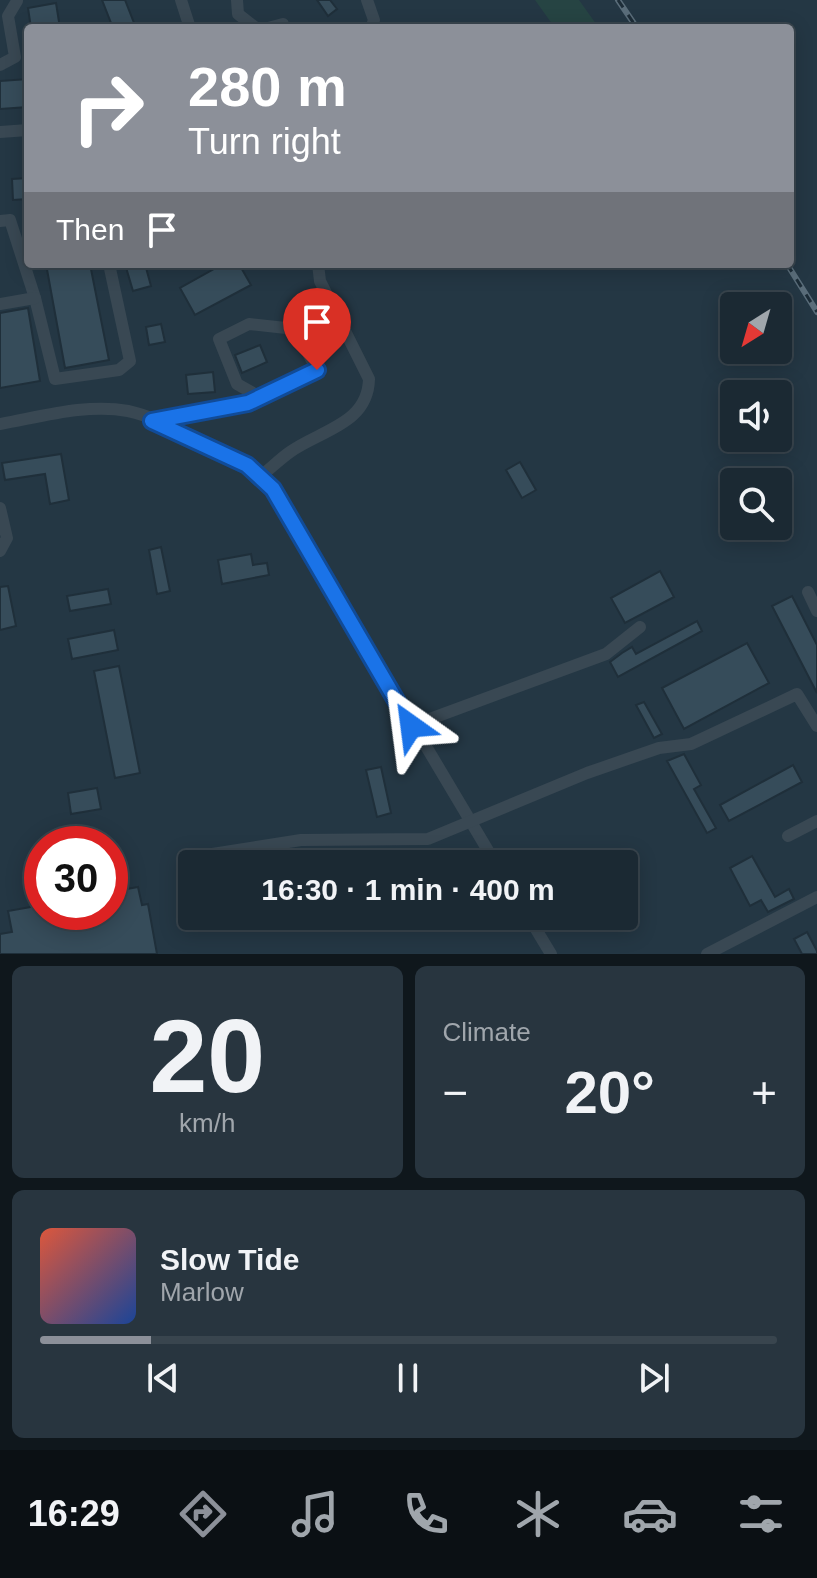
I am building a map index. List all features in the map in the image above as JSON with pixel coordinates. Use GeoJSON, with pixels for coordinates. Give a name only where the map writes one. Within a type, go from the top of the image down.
{"type":"FeatureCollection","features":[{"type":"Feature","properties":{"kind":"street"},"geometry":{"type":"LineString","coordinates":[[181,0],[189,24]]}},
{"type":"Feature","properties":{"kind":"street"},"geometry":{"type":"LineString","coordinates":[[237,0],[238,14],[251,24]]}},
{"type":"Feature","properties":{"kind":"street"},"geometry":{"type":"LineString","coordinates":[[367,0],[372,24]]}},
{"type":"Feature","properties":{"kind":"street"},"geometry":{"type":"LineString","coordinates":[[0,65],[15,57],[8,16],[17,1]]}},
{"type":"Feature","properties":{"kind":"street"},"geometry":{"type":"LineString","coordinates":[[0,132],[24,130]]}},
{"type":"Feature","properties":{"kind":"street"},"geometry":{"type":"LineString","coordinates":[[0,221],[10,220],[24,249]]}},
{"type":"Feature","properties":{"kind":"street"},"geometry":{"type":"LineString","coordinates":[[28,268],[55,379],[119,370],[130,361],[110,268]]}},
{"type":"Feature","properties":{"kind":"street"},"geometry":{"type":"LineString","coordinates":[[261,476],[292,451],[353,417],[369,392],[369,379],[320,281],[318,268]]}},
{"type":"Feature","properties":{"kind":"street"},"geometry":{"type":"LineString","coordinates":[[0,304],[35,298]]}},
{"type":"Feature","properties":{"kind":"street"},"geometry":{"type":"LineString","coordinates":[[152,421],[248,403],[317,370],[295,329],[249,324],[219,339],[237,384],[260,397]]}},
{"type":"Feature","properties":{"kind":"street"},"geometry":{"type":"LineString","coordinates":[[0,424],[84,410],[128,411],[214,448],[261,476],[273,489],[487,850]]}},
{"type":"Feature","properties":{"kind":"street"},"geometry":{"type":"LineString","coordinates":[[0,508],[7,538],[0,551]]}},
{"type":"Feature","properties":{"kind":"street"},"geometry":{"type":"LineString","coordinates":[[808,592],[817,611]]}},
{"type":"Feature","properties":{"kind":"street"},"geometry":{"type":"LineString","coordinates":[[411,726],[606,654],[640,627]]}},
{"type":"Feature","properties":{"kind":"street"},"geometry":{"type":"LineString","coordinates":[[238,850],[301,840],[428,839],[659,748],[691,744],[797,694],[817,726]]}},
{"type":"Feature","properties":{"kind":"street"},"geometry":{"type":"LineString","coordinates":[[788,836],[817,821]]}},
{"type":"Feature","properties":{"kind":"street"},"geometry":{"type":"LineString","coordinates":[[714,952],[817,897]]}},
{"type":"Feature","properties":{"kind":"street"},"geometry":{"type":"LineString","coordinates":[[536,930],[551,954]]}},
{"type":"Feature","properties":{"kind":"green space"},"geometry":{"type":"Polygon","coordinates":[[[535,0],[579,0],[596,24],[552,24],[535,0]]]}},
{"type":"Feature","properties":{"kind":"building"},"geometry":{"type":"Polygon","coordinates":[[[102,0],[125,0],[134,24],[111,24],[102,0]]]}},
{"type":"Feature","properties":{"kind":"building"},"geometry":{"type":"Polygon","coordinates":[[[317,0],[330,0],[337,9],[328,16],[317,0]]]}},
{"type":"Feature","properties":{"kind":"building"},"geometry":{"type":"Polygon","coordinates":[[[56,3],[59,24],[30,24],[28,8],[56,3]]]}},
{"type":"Feature","properties":{"kind":"building"},"geometry":{"type":"Polygon","coordinates":[[[24,79],[24,107],[0,109],[0,81],[24,79]]]}},
{"type":"Feature","properties":{"kind":"building"},"geometry":{"type":"Polygon","coordinates":[[[24,178],[24,199],[13,200],[12,179],[24,178]]]}},
{"type":"Feature","properties":{"kind":"building"},"geometry":{"type":"Polygon","coordinates":[[[47,268],[91,268],[109,360],[65,368],[47,268]]]}},
{"type":"Feature","properties":{"kind":"building"},"geometry":{"type":"Polygon","coordinates":[[[126,268],[146,268],[151,286],[133,291],[126,268]]]}},
{"type":"Feature","properties":{"kind":"building"},"geometry":{"type":"Polygon","coordinates":[[[216,268],[241,268],[251,285],[195,315],[180,288],[216,268]]]}},
{"type":"Feature","properties":{"kind":"building"},"geometry":{"type":"Polygon","coordinates":[[[28,308],[40,381],[0,388],[0,313],[28,308]]]}},
{"type":"Feature","properties":{"kind":"building"},"geometry":{"type":"Polygon","coordinates":[[[161,324],[165,342],[149,345],[146,327],[161,324]]]}},
{"type":"Feature","properties":{"kind":"building"},"geometry":{"type":"Polygon","coordinates":[[[260,345],[267,362],[242,373],[235,355],[260,345]]]}},
{"type":"Feature","properties":{"kind":"building"},"geometry":{"type":"Polygon","coordinates":[[[213,372],[215,392],[188,394],[186,375],[213,372]]]}},
{"type":"Feature","properties":{"kind":"building"},"geometry":{"type":"Polygon","coordinates":[[[61,454],[69,500],[50,504],[45,474],[5,480],[2,463],[61,454]]]}},
{"type":"Feature","properties":{"kind":"building"},"geometry":{"type":"Polygon","coordinates":[[[520,462],[536,490],[522,498],[506,470],[520,462]]]}},
{"type":"Feature","properties":{"kind":"building"},"geometry":{"type":"Polygon","coordinates":[[[161,547],[170,591],[157,594],[149,550],[161,547]]]}},
{"type":"Feature","properties":{"kind":"building"},"geometry":{"type":"Polygon","coordinates":[[[251,554],[253,565],[267,563],[269,575],[222,584],[218,560],[251,554]]]}},
{"type":"Feature","properties":{"kind":"building"},"geometry":{"type":"Polygon","coordinates":[[[660,571],[674,597],[625,623],[611,598],[660,571]]]}},
{"type":"Feature","properties":{"kind":"building"},"geometry":{"type":"Polygon","coordinates":[[[8,586],[16,626],[0,630],[0,587],[8,586]]]}},
{"type":"Feature","properties":{"kind":"building"},"geometry":{"type":"Polygon","coordinates":[[[108,589],[111,604],[70,611],[67,596],[108,589]]]}},
{"type":"Feature","properties":{"kind":"building"},"geometry":{"type":"Polygon","coordinates":[[[792,596],[817,645],[817,693],[772,606],[792,596]]]}},
{"type":"Feature","properties":{"kind":"building"},"geometry":{"type":"Polygon","coordinates":[[[697,621],[702,631],[618,677],[610,662],[622,653],[632,647],[636,654],[697,621]]]}},
{"type":"Feature","properties":{"kind":"building"},"geometry":{"type":"Polygon","coordinates":[[[114,630],[118,650],[72,659],[68,639],[114,630]]]}},
{"type":"Feature","properties":{"kind":"building"},"geometry":{"type":"Polygon","coordinates":[[[747,643],[769,683],[684,729],[662,688],[747,643]]]}},
{"type":"Feature","properties":{"kind":"building"},"geometry":{"type":"Polygon","coordinates":[[[119,666],[140,773],[115,778],[94,671],[119,666]]]}},
{"type":"Feature","properties":{"kind":"building"},"geometry":{"type":"Polygon","coordinates":[[[644,702],[662,734],[654,738],[636,705],[644,702]]]}},
{"type":"Feature","properties":{"kind":"building"},"geometry":{"type":"Polygon","coordinates":[[[684,754],[701,785],[694,789],[716,828],[707,833],[667,761],[684,754]]]}},
{"type":"Feature","properties":{"kind":"building"},"geometry":{"type":"Polygon","coordinates":[[[793,765],[802,782],[729,821],[720,805],[793,765]]]}},
{"type":"Feature","properties":{"kind":"building"},"geometry":{"type":"Polygon","coordinates":[[[381,767],[391,813],[377,817],[366,770],[381,767]]]}},
{"type":"Feature","properties":{"kind":"building"},"geometry":{"type":"Polygon","coordinates":[[[97,788],[101,809],[71,814],[68,793],[97,788]]]}},
{"type":"Feature","properties":{"kind":"building"},"geometry":{"type":"Polygon","coordinates":[[[752,856],[775,897],[789,889],[794,899],[768,912],[761,900],[750,906],[730,868],[752,856]]]}},
{"type":"Feature","properties":{"kind":"building"},"geometry":{"type":"Polygon","coordinates":[[[138,887],[142,905],[148,904],[157,954],[0,954],[0,934],[12,932],[8,911],[24,908],[24,930],[128,930],[128,889],[138,887]]]}},
{"type":"Feature","properties":{"kind":"building"},"geometry":{"type":"Polygon","coordinates":[[[807,932],[817,954],[802,954],[794,939],[807,932]]]}},
{"type":"Feature","properties":{"kind":"railway"},"geometry":{"type":"LineString","coordinates":[[618,0],[634,24]]}},
{"type":"Feature","properties":{"kind":"railway"},"geometry":{"type":"LineString","coordinates":[[790,268],[817,312]]}},
{"type":"Feature","properties":{"kind":"route"},"geometry":{"type":"LineString","coordinates":[[317,370],[248,403],[152,421],[247,465],[273,489],[411,726]]}}]}
